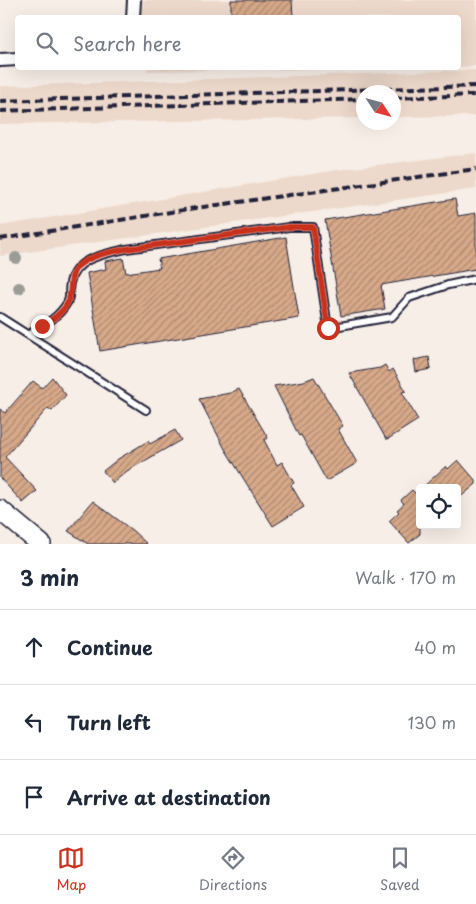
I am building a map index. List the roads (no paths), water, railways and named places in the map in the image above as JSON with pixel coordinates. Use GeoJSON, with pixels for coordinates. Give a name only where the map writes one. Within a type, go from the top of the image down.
{"type":"FeatureCollection","features":[{"type":"Feature","properties":{"kind":"main road"},"geometry":{"type":"LineString","coordinates":[[0,510],[41,544]]}},
{"type":"Feature","properties":{"kind":"street"},"geometry":{"type":"LineString","coordinates":[[132,15],[134,0]]}},
{"type":"Feature","properties":{"kind":"street"},"geometry":{"type":"LineString","coordinates":[[0,60],[15,59]]}},
{"type":"Feature","properties":{"kind":"lane"},"geometry":{"type":"LineString","coordinates":[[29,334],[59,314],[69,300],[70,283],[77,266],[100,255],[126,249],[289,227],[313,227],[328,328],[392,317],[409,298],[448,285],[476,279]]}},
{"type":"Feature","properties":{"kind":"lane"},"geometry":{"type":"LineString","coordinates":[[0,317],[146,410]]}},
{"type":"Feature","properties":{"kind":"railway"},"geometry":{"type":"LineString","coordinates":[[0,101],[476,86]]}},
{"type":"Feature","properties":{"kind":"railway"},"geometry":{"type":"LineString","coordinates":[[401,98],[476,95]]}},
{"type":"Feature","properties":{"kind":"railway"},"geometry":{"type":"LineString","coordinates":[[0,111],[356,99]]}},
{"type":"Feature","properties":{"kind":"railway"},"geometry":{"type":"LineString","coordinates":[[0,239],[196,208],[476,169]]}}]}
